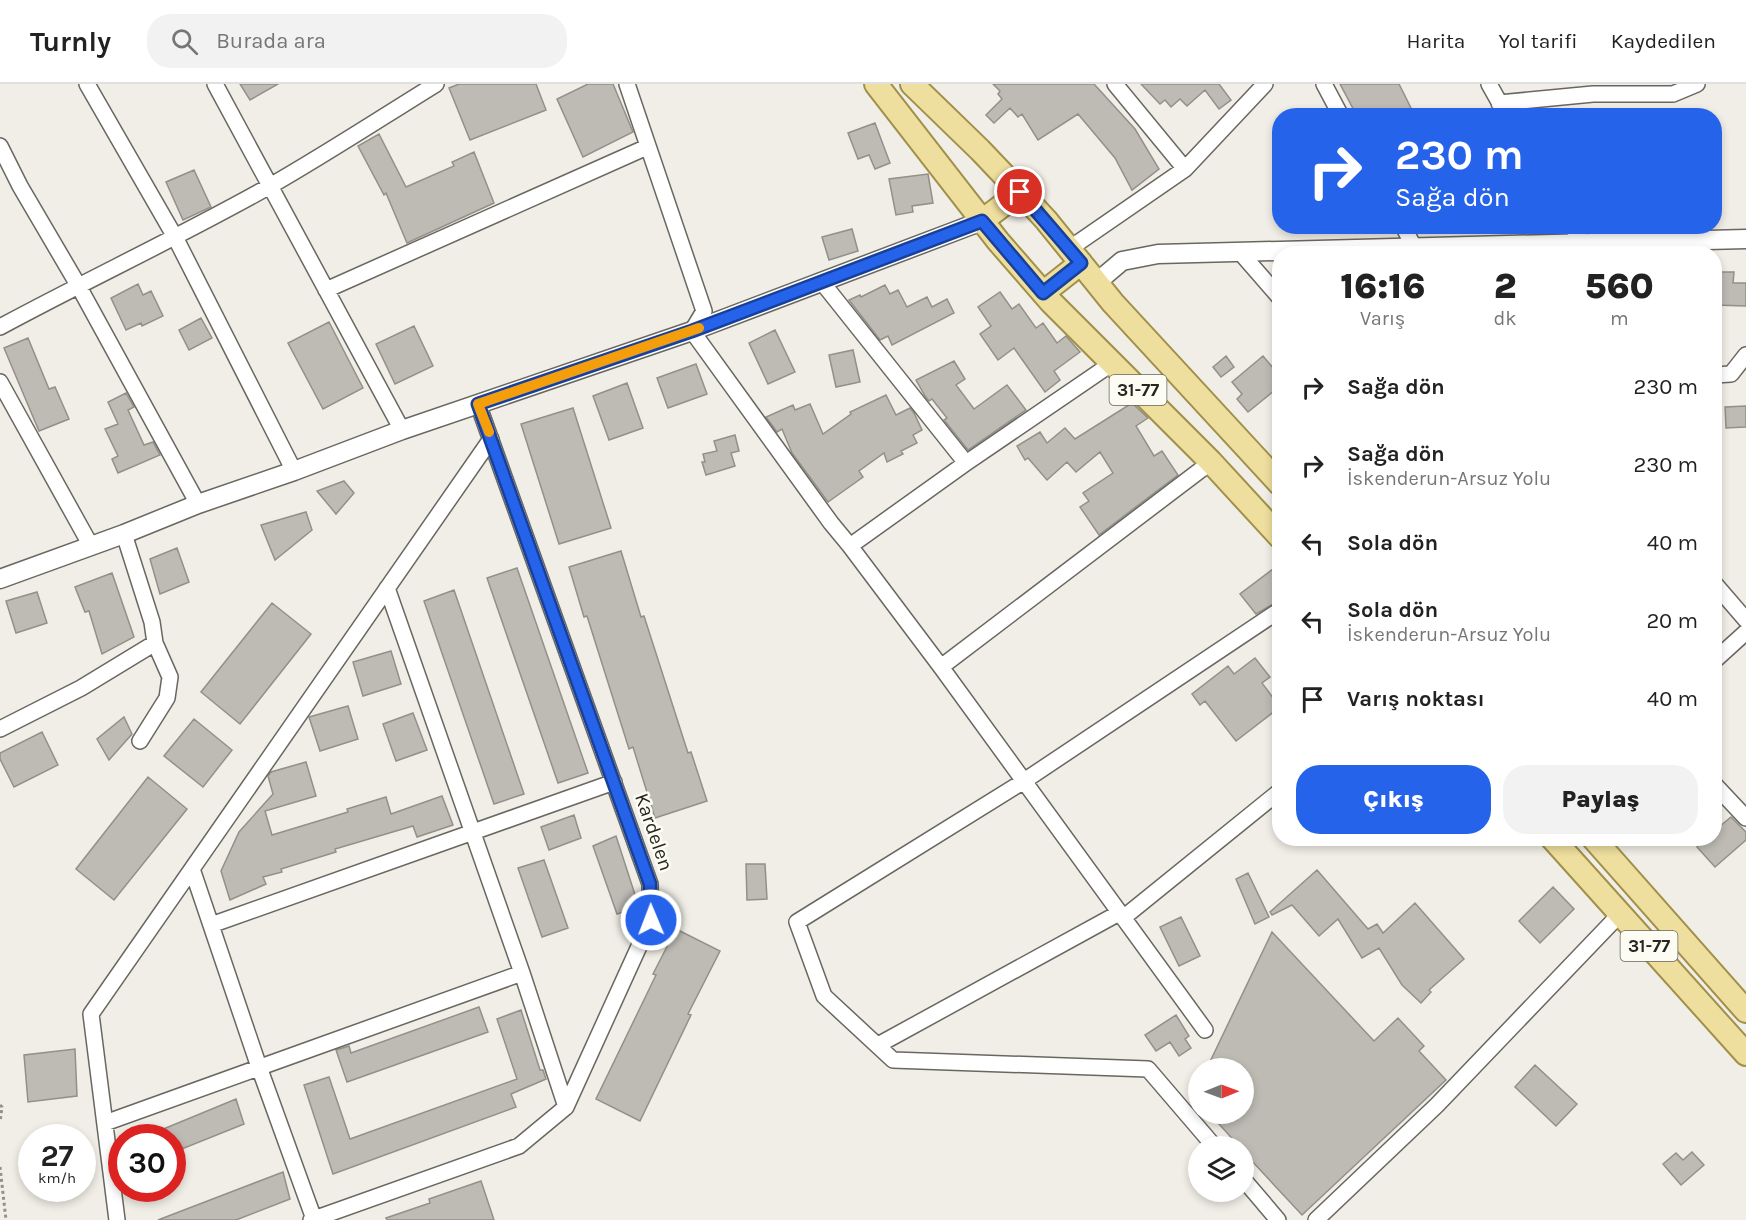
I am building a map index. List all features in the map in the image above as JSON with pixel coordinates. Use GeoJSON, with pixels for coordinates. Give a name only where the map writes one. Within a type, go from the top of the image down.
{"type":"FeatureCollection","features":[{"type":"Feature","properties":{"kind":"main road","name":"31-77"},"geometry":{"type":"LineString","coordinates":[[876,84],[982,221],[1043,293],[1111,364],[1211,462],[1272,528]]}},
{"type":"Feature","properties":{"kind":"main road"},"geometry":{"type":"LineString","coordinates":[[912,84],[1020,192],[1096,283],[1272,473]]}},
{"type":"Feature","properties":{"kind":"main road"},"geometry":{"type":"LineString","coordinates":[[982,221],[1020,192]]}},
{"type":"Feature","properties":{"kind":"main road"},"geometry":{"type":"LineString","coordinates":[[1043,293],[1075,256]]}},
{"type":"Feature","properties":{"kind":"main road","name":"31-77"},"geometry":{"type":"LineString","coordinates":[[1559,846],[1746,1053]]}},
{"type":"Feature","properties":{"kind":"main road"},"geometry":{"type":"LineString","coordinates":[[1600,846],[1746,1011]]}},
{"type":"Feature","properties":{"kind":"street"},"geometry":{"type":"LineString","coordinates":[[87,84],[175,237],[294,471]]}},
{"type":"Feature","properties":{"kind":"street"},"geometry":{"type":"LineString","coordinates":[[215,84],[402,430]]}},
{"type":"Feature","properties":{"kind":"street"},"geometry":{"type":"LineString","coordinates":[[0,327],[270,186],[436,84]]}},
{"type":"Feature","properties":{"kind":"street"},"geometry":{"type":"LineString","coordinates":[[1115,84],[1185,169]]}},
{"type":"Feature","properties":{"kind":"street"},"geometry":{"type":"LineString","coordinates":[[1075,256],[1185,169],[1265,84]]}},
{"type":"Feature","properties":{"kind":"street"},"geometry":{"type":"LineString","coordinates":[[1324,84],[1337,108]]}},
{"type":"Feature","properties":{"kind":"street"},"geometry":{"type":"LineString","coordinates":[[1489,84],[1502,108]]}},
{"type":"Feature","properties":{"kind":"street"},"geometry":{"type":"LineString","coordinates":[[1508,108],[1593,89],[1633,89],[1673,94],[1697,84]]}},
{"type":"Feature","properties":{"kind":"street"},"geometry":{"type":"LineString","coordinates":[[632,86],[647,147],[704,311],[692,331]]}},
{"type":"Feature","properties":{"kind":"street"},"geometry":{"type":"LineString","coordinates":[[0,146],[20,186],[78,285],[198,504]]}},
{"type":"Feature","properties":{"kind":"street"},"geometry":{"type":"LineString","coordinates":[[326,290],[647,147]]}},
{"type":"Feature","properties":{"kind":"street"},"geometry":{"type":"LineString","coordinates":[[0,579],[402,430],[692,331],[982,221]]}},
{"type":"Feature","properties":{"kind":"street"},"geometry":{"type":"LineString","coordinates":[[1457,246],[1577,234],[1746,239]]}},
{"type":"Feature","properties":{"kind":"street"},"geometry":{"type":"LineString","coordinates":[[1240,252],[1272,289]]}},
{"type":"Feature","properties":{"kind":"street"},"geometry":{"type":"LineString","coordinates":[[1096,283],[1122,261],[1158,254],[1272,252]]}},
{"type":"Feature","properties":{"kind":"street"},"geometry":{"type":"LineString","coordinates":[[821,281],[966,463]]}},
{"type":"Feature","properties":{"kind":"street"},"geometry":{"type":"LineString","coordinates":[[692,331],[1205,1030]]}},
{"type":"Feature","properties":{"kind":"street"},"geometry":{"type":"LineString","coordinates":[[1722,375],[1731,374],[1746,355]]}},
{"type":"Feature","properties":{"kind":"street"},"geometry":{"type":"LineString","coordinates":[[850,546],[1111,364]]}},
{"type":"Feature","properties":{"kind":"street"},"geometry":{"type":"LineString","coordinates":[[0,382],[91,546]]}},
{"type":"Feature","properties":{"kind":"street","name":"Kardelen"},"geometry":{"type":"LineString","coordinates":[[313,1219],[519,1146],[567,1107],[651,920],[650,884],[478,404]]}},
{"type":"Feature","properties":{"kind":"street"},"geometry":{"type":"LineString","coordinates":[[117,1220],[91,1014],[491,439]]}},
{"type":"Feature","properties":{"kind":"street"},"geometry":{"type":"LineString","coordinates":[[940,667],[1211,462]]}},
{"type":"Feature","properties":{"kind":"street"},"geometry":{"type":"LineString","coordinates":[[124,534],[152,622],[155,643],[170,677],[167,698],[140,741]]}},
{"type":"Feature","properties":{"kind":"street"},"geometry":{"type":"LineString","coordinates":[[387,588],[567,1107]]}},
{"type":"Feature","properties":{"kind":"street"},"geometry":{"type":"LineString","coordinates":[[1722,592],[1746,620]]}},
{"type":"Feature","properties":{"kind":"street"},"geometry":{"type":"LineString","coordinates":[[1205,1136],[1148,1069],[893,1060],[824,996],[797,921],[1024,781],[1272,615]]}},
{"type":"Feature","properties":{"kind":"street"},"geometry":{"type":"LineString","coordinates":[[1722,654],[1746,632]]}},
{"type":"Feature","properties":{"kind":"street"},"geometry":{"type":"LineString","coordinates":[[0,729],[81,688],[155,643]]}},
{"type":"Feature","properties":{"kind":"street"},"geometry":{"type":"LineString","coordinates":[[211,925],[614,782]]}},
{"type":"Feature","properties":{"kind":"street"},"geometry":{"type":"LineString","coordinates":[[1722,792],[1746,818]]}},
{"type":"Feature","properties":{"kind":"street"},"geometry":{"type":"LineString","coordinates":[[878,1045],[1121,915],[1272,797]]}},
{"type":"Feature","properties":{"kind":"street"},"geometry":{"type":"LineString","coordinates":[[192,869],[313,1219]]}},
{"type":"Feature","properties":{"kind":"street"},"geometry":{"type":"LineString","coordinates":[[1316,1220],[1437,1105],[1620,914]]}},
{"type":"Feature","properties":{"kind":"street"},"geometry":{"type":"LineString","coordinates":[[105,1123],[522,973]]}},
{"type":"Feature","properties":{"kind":"street"},"geometry":{"type":"LineString","coordinates":[[1254,1192],[1278,1220]]}},
{"type":"Feature","properties":{"kind":"path"},"geometry":{"type":"LineString","coordinates":[[0,1105],[2,1107],[0,1122]]}},
{"type":"Feature","properties":{"kind":"path"},"geometry":{"type":"LineString","coordinates":[[0,1167],[6,1220]]}},
{"type":"Feature","properties":{"kind":"building"},"geometry":{"type":"Polygon","coordinates":[[[240,84],[278,84],[250,100],[240,84]]]}},
{"type":"Feature","properties":{"kind":"building"},"geometry":{"type":"Polygon","coordinates":[[[459,84],[536,84],[546,110],[470,140],[449,88],[459,84]]]}},
{"type":"Feature","properties":{"kind":"building"},"geometry":{"type":"Polygon","coordinates":[[[588,84],[613,84],[633,132],[583,157],[557,99],[588,84]]]}},
{"type":"Feature","properties":{"kind":"building"},"geometry":{"type":"Polygon","coordinates":[[[993,84],[1094,84],[1135,129],[1159,169],[1132,190],[1115,158],[1078,114],[1038,140],[1022,114],[1018,117],[1010,108],[994,123],[986,115],[1002,99],[998,94],[1000,91],[993,84]]]}},
{"type":"Feature","properties":{"kind":"building"},"geometry":{"type":"Polygon","coordinates":[[[1141,84],[1219,84],[1231,100],[1219,109],[1205,90],[1187,106],[1180,99],[1171,107],[1165,100],[1160,104],[1141,84]]]}},
{"type":"Feature","properties":{"kind":"building"},"geometry":{"type":"Polygon","coordinates":[[[1340,84],[1399,84],[1411,108],[1353,108],[1340,84]]]}},
{"type":"Feature","properties":{"kind":"building"},"geometry":{"type":"Polygon","coordinates":[[[875,123],[890,163],[875,169],[869,155],[858,159],[848,133],[875,123]]]}},
{"type":"Feature","properties":{"kind":"building"},"geometry":{"type":"Polygon","coordinates":[[[379,134],[406,187],[454,166],[452,162],[474,152],[494,203],[407,243],[386,193],[384,195],[358,146],[379,134]]]}},
{"type":"Feature","properties":{"kind":"building"},"geometry":{"type":"Polygon","coordinates":[[[194,170],[211,207],[183,220],[166,182],[194,170]]]}},
{"type":"Feature","properties":{"kind":"building"},"geometry":{"type":"Polygon","coordinates":[[[928,174],[933,203],[912,206],[913,212],[896,215],[889,179],[928,174]]]}},
{"type":"Feature","properties":{"kind":"building"},"geometry":{"type":"Polygon","coordinates":[[[852,229],[858,251],[829,260],[822,237],[852,229]]]}},
{"type":"Feature","properties":{"kind":"building"},"geometry":{"type":"Polygon","coordinates":[[[1722,272],[1734,272],[1733,283],[1746,283],[1746,306],[1722,305],[1722,272]]]}},
{"type":"Feature","properties":{"kind":"building"},"geometry":{"type":"Polygon","coordinates":[[[138,284],[143,295],[151,291],[163,316],[142,326],[141,323],[126,330],[111,298],[138,284]]]}},
{"type":"Feature","properties":{"kind":"building"},"geometry":{"type":"Polygon","coordinates":[[[885,285],[890,294],[898,290],[907,307],[927,297],[932,307],[947,299],[954,313],[892,345],[888,336],[880,340],[849,300],[860,295],[861,297],[885,285]]]}},
{"type":"Feature","properties":{"kind":"building"},"geometry":{"type":"Polygon","coordinates":[[[1000,292],[1012,309],[1019,304],[1036,328],[1043,323],[1057,343],[1066,336],[1080,352],[1054,371],[1060,380],[1045,392],[1014,348],[998,360],[980,334],[991,326],[978,307],[1000,292]]]}},
{"type":"Feature","properties":{"kind":"building"},"geometry":{"type":"Polygon","coordinates":[[[201,318],[212,338],[189,350],[179,330],[201,318]]]}},
{"type":"Feature","properties":{"kind":"building"},"geometry":{"type":"Polygon","coordinates":[[[329,322],[363,388],[323,409],[288,343],[329,322]]]}},
{"type":"Feature","properties":{"kind":"building"},"geometry":{"type":"Polygon","coordinates":[[[414,326],[433,366],[395,384],[376,344],[414,326]]]}},
{"type":"Feature","properties":{"kind":"building"},"geometry":{"type":"Polygon","coordinates":[[[775,330],[795,372],[768,384],[749,343],[775,330]]]}},
{"type":"Feature","properties":{"kind":"building"},"geometry":{"type":"Polygon","coordinates":[[[28,338],[49,389],[55,387],[69,419],[39,431],[4,348],[28,338]]]}},
{"type":"Feature","properties":{"kind":"building"},"geometry":{"type":"Polygon","coordinates":[[[853,350],[860,382],[836,387],[829,355],[853,350]]]}},
{"type":"Feature","properties":{"kind":"building"},"geometry":{"type":"Polygon","coordinates":[[[1226,356],[1234,367],[1221,377],[1213,367],[1226,356]]]}},
{"type":"Feature","properties":{"kind":"building"},"geometry":{"type":"Polygon","coordinates":[[[1263,356],[1272,367],[1272,392],[1248,412],[1237,399],[1242,394],[1232,382],[1263,356]]]}},
{"type":"Feature","properties":{"kind":"building"},"geometry":{"type":"Polygon","coordinates":[[[954,361],[965,379],[956,385],[974,409],[1007,385],[1026,410],[968,450],[944,420],[947,418],[932,399],[929,401],[925,396],[916,380],[954,361]]]}},
{"type":"Feature","properties":{"kind":"building"},"geometry":{"type":"Polygon","coordinates":[[[696,364],[707,394],[668,408],[657,378],[696,364]]]}},
{"type":"Feature","properties":{"kind":"building"},"geometry":{"type":"Polygon","coordinates":[[[627,383],[643,428],[609,440],[593,396],[627,383]]]}},
{"type":"Feature","properties":{"kind":"building"},"geometry":{"type":"Polygon","coordinates":[[[126,393],[134,407],[128,410],[144,445],[153,442],[160,455],[118,473],[112,459],[118,456],[105,429],[118,424],[108,402],[126,393]]]}},
{"type":"Feature","properties":{"kind":"building"},"geometry":{"type":"Polygon","coordinates":[[[886,395],[896,415],[910,408],[914,413],[922,430],[913,435],[917,443],[901,451],[903,454],[887,462],[884,453],[859,471],[863,477],[828,502],[792,453],[782,429],[777,432],[766,417],[793,405],[795,410],[810,404],[823,434],[851,414],[850,412],[886,395]]]}},
{"type":"Feature","properties":{"kind":"building"},"geometry":{"type":"Polygon","coordinates":[[[1132,403],[1148,418],[1136,426],[1154,456],[1162,451],[1178,475],[1099,535],[1080,507],[1089,501],[1083,493],[1113,473],[1100,452],[1076,472],[1067,462],[1047,480],[1028,458],[1025,460],[1017,446],[1040,432],[1047,443],[1065,428],[1075,439],[1132,403]]]}},
{"type":"Feature","properties":{"kind":"building"},"geometry":{"type":"Polygon","coordinates":[[[1746,406],[1746,427],[1726,428],[1725,407],[1746,406]]]}},
{"type":"Feature","properties":{"kind":"building"},"geometry":{"type":"Polygon","coordinates":[[[573,408],[611,528],[559,544],[521,424],[573,408]]]}},
{"type":"Feature","properties":{"kind":"building"},"geometry":{"type":"Polygon","coordinates":[[[735,435],[739,451],[731,453],[735,466],[706,475],[702,462],[705,462],[703,454],[717,451],[714,441],[735,435]]]}},
{"type":"Feature","properties":{"kind":"building"},"geometry":{"type":"Polygon","coordinates":[[[344,481],[354,493],[336,514],[317,491],[344,481]]]}},
{"type":"Feature","properties":{"kind":"building"},"geometry":{"type":"Polygon","coordinates":[[[306,512],[312,530],[275,560],[261,525],[306,512]]]}},
{"type":"Feature","properties":{"kind":"building"},"geometry":{"type":"Polygon","coordinates":[[[177,548],[189,582],[160,594],[150,559],[177,548]]]}},
{"type":"Feature","properties":{"kind":"building"},"geometry":{"type":"Polygon","coordinates":[[[621,551],[641,617],[644,616],[688,753],[691,752],[707,801],[655,818],[633,747],[629,749],[569,567],[621,551]]]}},
{"type":"Feature","properties":{"kind":"building"},"geometry":{"type":"Polygon","coordinates":[[[517,568],[588,773],[558,783],[487,578],[517,568]]]}},
{"type":"Feature","properties":{"kind":"building"},"geometry":{"type":"Polygon","coordinates":[[[1272,570],[1272,605],[1256,614],[1240,594],[1272,570]]]}},
{"type":"Feature","properties":{"kind":"building"},"geometry":{"type":"Polygon","coordinates":[[[112,573],[134,637],[102,654],[89,611],[85,612],[75,587],[112,573]]]}},
{"type":"Feature","properties":{"kind":"building"},"geometry":{"type":"Polygon","coordinates":[[[454,590],[524,794],[494,804],[424,601],[454,590]]]}},
{"type":"Feature","properties":{"kind":"building"},"geometry":{"type":"Polygon","coordinates":[[[37,592],[47,623],[16,633],[6,601],[37,592]]]}},
{"type":"Feature","properties":{"kind":"building"},"geometry":{"type":"Polygon","coordinates":[[[272,603],[311,634],[240,724],[201,692],[272,603]]]}},
{"type":"Feature","properties":{"kind":"building"},"geometry":{"type":"Polygon","coordinates":[[[391,651],[401,684],[363,696],[353,662],[391,651]]]}},
{"type":"Feature","properties":{"kind":"building"},"geometry":{"type":"Polygon","coordinates":[[[1255,658],[1270,677],[1262,683],[1272,696],[1272,713],[1236,741],[1205,701],[1200,705],[1192,694],[1228,666],[1234,674],[1255,658]]]}},
{"type":"Feature","properties":{"kind":"building"},"geometry":{"type":"Polygon","coordinates":[[[348,706],[358,739],[320,751],[309,717],[348,706]]]}},
{"type":"Feature","properties":{"kind":"building"},"geometry":{"type":"Polygon","coordinates":[[[413,713],[427,750],[396,761],[383,724],[413,713]]]}},
{"type":"Feature","properties":{"kind":"building"},"geometry":{"type":"Polygon","coordinates":[[[124,717],[132,734],[109,760],[97,739],[124,717]]]}},
{"type":"Feature","properties":{"kind":"building"},"geometry":{"type":"Polygon","coordinates":[[[194,719],[232,750],[203,787],[164,756],[194,719]]]}},
{"type":"Feature","properties":{"kind":"building"},"geometry":{"type":"Polygon","coordinates":[[[42,732],[58,765],[14,787],[0,759],[0,753],[42,732]]]}},
{"type":"Feature","properties":{"kind":"building"},"geometry":{"type":"Polygon","coordinates":[[[306,762],[316,796],[265,811],[272,835],[348,812],[347,809],[386,797],[391,814],[442,796],[453,825],[417,837],[413,826],[335,849],[336,852],[263,877],[266,884],[230,900],[221,871],[239,832],[273,794],[268,776],[271,772],[306,762]]]}},
{"type":"Feature","properties":{"kind":"building"},"geometry":{"type":"Polygon","coordinates":[[[148,777],[187,809],[114,900],[76,869],[148,777]]]}},
{"type":"Feature","properties":{"kind":"building"},"geometry":{"type":"Polygon","coordinates":[[[574,815],[581,838],[549,850],[541,827],[574,815]]]}},
{"type":"Feature","properties":{"kind":"building"},"geometry":{"type":"Polygon","coordinates":[[[1731,817],[1746,832],[1746,840],[1715,867],[1697,847],[1722,846],[1722,824],[1731,817]]]}},
{"type":"Feature","properties":{"kind":"building"},"geometry":{"type":"Polygon","coordinates":[[[616,836],[639,907],[617,914],[593,846],[616,836]]]}},
{"type":"Feature","properties":{"kind":"building"},"geometry":{"type":"Polygon","coordinates":[[[544,860],[568,928],[542,937],[518,868],[544,860]]]}},
{"type":"Feature","properties":{"kind":"building"},"geometry":{"type":"Polygon","coordinates":[[[746,864],[765,864],[767,899],[747,900],[746,864]]]}},
{"type":"Feature","properties":{"kind":"building"},"geometry":{"type":"Polygon","coordinates":[[[1317,870],[1368,929],[1377,924],[1383,933],[1415,903],[1464,959],[1429,990],[1431,992],[1421,1003],[1402,985],[1379,948],[1362,958],[1338,919],[1319,936],[1292,905],[1272,915],[1270,912],[1317,870]]]}},
{"type":"Feature","properties":{"kind":"building"},"geometry":{"type":"Polygon","coordinates":[[[1248,873],[1269,917],[1255,924],[1236,879],[1248,873]]]}},
{"type":"Feature","properties":{"kind":"building"},"geometry":{"type":"Polygon","coordinates":[[[1553,887],[1574,909],[1540,943],[1519,921],[1553,887]]]}},
{"type":"Feature","properties":{"kind":"building"},"geometry":{"type":"Polygon","coordinates":[[[1181,917],[1200,956],[1179,966],[1160,927],[1181,917]]]}},
{"type":"Feature","properties":{"kind":"building"},"geometry":{"type":"Polygon","coordinates":[[[676,929],[720,951],[688,1014],[691,1015],[640,1121],[596,1099],[676,929]]]}},
{"type":"Feature","properties":{"kind":"building"},"geometry":{"type":"Polygon","coordinates":[[[1272,932],[1374,1041],[1398,1018],[1424,1046],[1419,1051],[1446,1080],[1302,1215],[1254,1163],[1254,1136],[1230,1136],[1219,1124],[1254,1124],[1254,1058],[1212,1058],[1272,932]]]}},
{"type":"Feature","properties":{"kind":"building"},"geometry":{"type":"Polygon","coordinates":[[[479,1007],[488,1032],[347,1082],[336,1050],[349,1046],[351,1053],[479,1007]]]}},
{"type":"Feature","properties":{"kind":"building"},"geometry":{"type":"Polygon","coordinates":[[[521,1010],[540,1070],[543,1070],[546,1079],[511,1094],[516,1107],[333,1174],[304,1085],[329,1077],[350,1139],[517,1079],[497,1019],[521,1010]]]}},
{"type":"Feature","properties":{"kind":"building"},"geometry":{"type":"Polygon","coordinates":[[[1176,1015],[1189,1036],[1185,1039],[1191,1048],[1179,1056],[1170,1042],[1156,1051],[1145,1035],[1176,1015]]]}},
{"type":"Feature","properties":{"kind":"building"},"geometry":{"type":"Polygon","coordinates":[[[75,1049],[77,1096],[28,1102],[24,1055],[75,1049]]]}},
{"type":"Feature","properties":{"kind":"building"},"geometry":{"type":"Polygon","coordinates":[[[1535,1065],[1577,1104],[1556,1126],[1515,1087],[1535,1065]]]}},
{"type":"Feature","properties":{"kind":"building"},"geometry":{"type":"Polygon","coordinates":[[[236,1099],[244,1124],[186,1147],[186,1124],[175,1124],[236,1099]]]}},
{"type":"Feature","properties":{"kind":"building"},"geometry":{"type":"Polygon","coordinates":[[[1692,1152],[1704,1165],[1681,1185],[1663,1164],[1676,1153],[1683,1160],[1692,1152]]]}},
{"type":"Feature","properties":{"kind":"building"},"geometry":{"type":"Polygon","coordinates":[[[283,1172],[290,1199],[236,1220],[158,1220],[283,1172]]]}},
{"type":"Feature","properties":{"kind":"building"},"geometry":{"type":"Polygon","coordinates":[[[481,1181],[494,1220],[387,1220],[386,1218],[430,1203],[429,1199],[481,1181]]]}},
{"type":"Feature","properties":{"kind":"slow traffic"},"geometry":{"type":"LineString","coordinates":[[489,432],[478,404],[699,328]]}},
{"type":"Feature","properties":{"kind":"route"},"geometry":{"type":"LineString","coordinates":[[651,920],[650,884],[478,404],[692,331],[982,221],[1043,293],[1081,263],[1020,192]]}}]}
